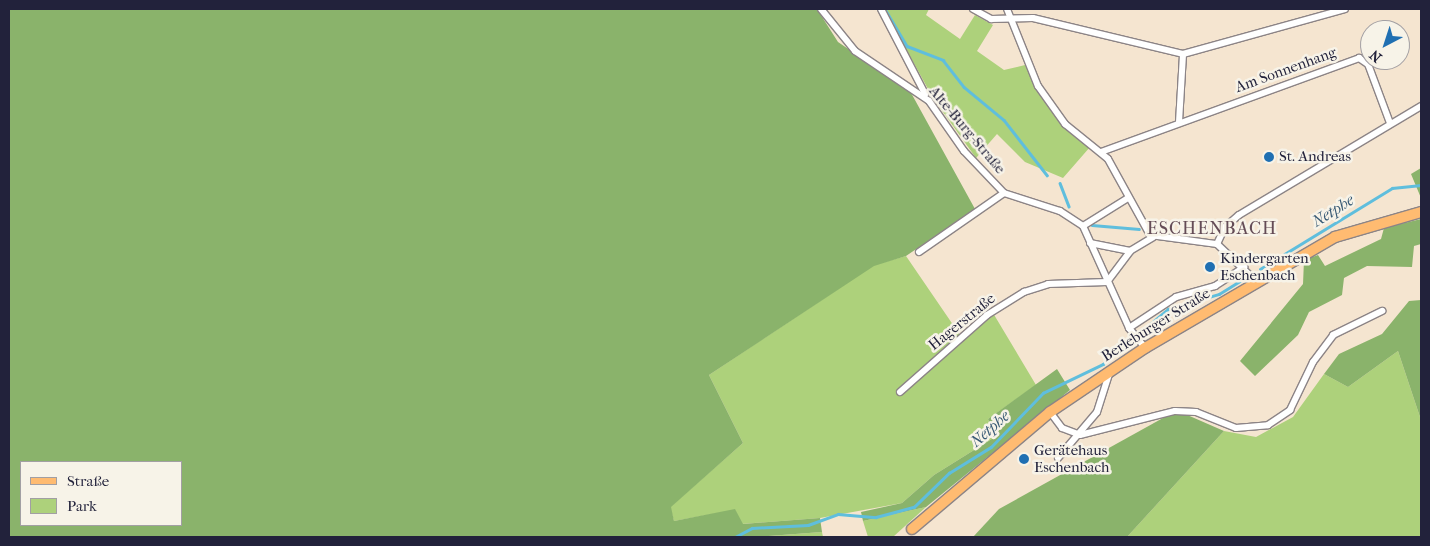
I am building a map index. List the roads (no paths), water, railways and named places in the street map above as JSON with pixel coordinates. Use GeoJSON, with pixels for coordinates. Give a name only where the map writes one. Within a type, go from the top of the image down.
{"type":"FeatureCollection","features":[{"type":"Feature","properties":{"kind":"main road","name":"Berleburger Straße"},"geometry":{"type":"LineString","coordinates":[[904,537],[944,498],[980,473],[1050,412],[1110,371],[1143,345],[1335,237],[1421,212]]}},
{"type":"Feature","properties":{"kind":"street","name":"Alte-Burg-Straße"},"geometry":{"type":"LineString","coordinates":[[821,9],[848,45],[930,101],[964,151],[1004,192],[1060,211],[1083,226]]}},
{"type":"Feature","properties":{"kind":"street"},"geometry":{"type":"LineString","coordinates":[[881,9],[930,101]]}},
{"type":"Feature","properties":{"kind":"street"},"geometry":{"type":"LineString","coordinates":[[973,9],[991,18],[1033,18],[1183,54],[1345,9]]}},
{"type":"Feature","properties":{"kind":"street"},"geometry":{"type":"LineString","coordinates":[[1006,9],[1038,86],[1065,124],[1101,152],[1153,237]]}},
{"type":"Feature","properties":{"kind":"street"},"geometry":{"type":"LineString","coordinates":[[1178,122],[1183,54]]}},
{"type":"Feature","properties":{"kind":"street","name":"Am Sonnenhang"},"geometry":{"type":"LineString","coordinates":[[1101,152],[1178,122],[1359,58],[1368,64],[1390,123]]}},
{"type":"Feature","properties":{"kind":"street"},"geometry":{"type":"LineString","coordinates":[[1217,244],[1225,226],[1239,215],[1421,106]]}},
{"type":"Feature","properties":{"kind":"street","name":"Alte-Burg-Straße"},"geometry":{"type":"LineString","coordinates":[[919,252],[1004,192]]}},
{"type":"Feature","properties":{"kind":"street"},"geometry":{"type":"LineString","coordinates":[[1128,198],[1083,226],[1131,331],[1143,345]]}},
{"type":"Feature","properties":{"kind":"street"},"geometry":{"type":"LineString","coordinates":[[1107,282],[1130,250],[1153,237],[1217,244],[1244,267],[1257,282]]}},
{"type":"Feature","properties":{"kind":"street"},"geometry":{"type":"LineString","coordinates":[[1090,243],[1130,250]]}},
{"type":"Feature","properties":{"kind":"street"},"geometry":{"type":"LineString","coordinates":[[1131,331],[1176,297],[1215,286],[1244,267]]}},
{"type":"Feature","properties":{"kind":"street","name":"Hagerstraße"},"geometry":{"type":"LineString","coordinates":[[900,392],[987,315],[1024,292],[1048,284],[1107,282]]}},
{"type":"Feature","properties":{"kind":"street"},"geometry":{"type":"LineString","coordinates":[[1050,412],[1062,428],[1080,435],[1175,411],[1196,412],[1236,428],[1268,425],[1290,410],[1313,362],[1333,336],[1382,311]]}},
{"type":"Feature","properties":{"kind":"street"},"geometry":{"type":"LineString","coordinates":[[1058,458],[1080,435],[1100,407],[1110,371]]}},
{"type":"Feature","properties":{"kind":"waterway"},"geometry":{"type":"LineString","coordinates":[[885,9],[907,46],[943,60],[964,87],[1004,120],[1047,175]]}},
{"type":"Feature","properties":{"kind":"waterway"},"geometry":{"type":"LineString","coordinates":[[1060,183],[1069,206]]}},
{"type":"Feature","properties":{"kind":"waterway","name":"Netphe"},"geometry":{"type":"LineString","coordinates":[[1260,269],[1392,188],[1421,185]]}},
{"type":"Feature","properties":{"kind":"waterway"},"geometry":{"type":"LineString","coordinates":[[1092,225],[1139,229]]}},
{"type":"Feature","properties":{"kind":"waterway","name":"Netphe"},"geometry":{"type":"LineString","coordinates":[[735,537],[752,528],[808,525],[838,514],[876,517],[914,507],[949,473],[991,447],[1043,393],[1103,364],[1168,309],[1219,294],[1241,280]]}},
{"type":"Feature","properties":{"kind":"place","name":"St. Andreas"},"geometry":{"type":"Point","coordinates":[1269,157]}},
{"type":"Feature","properties":{"kind":"place","name":"Kindergarten Eschenbach"},"geometry":{"type":"Point","coordinates":[1210,267]}},
{"type":"Feature","properties":{"kind":"place","name":"Gerätehaus Eschenbach"},"geometry":{"type":"Point","coordinates":[1024,459]}},
{"type":"Feature","properties":{"kind":"district","name":"ESCHENBACH"},"geometry":{"type":"Point","coordinates":[1212,229]}}]}
